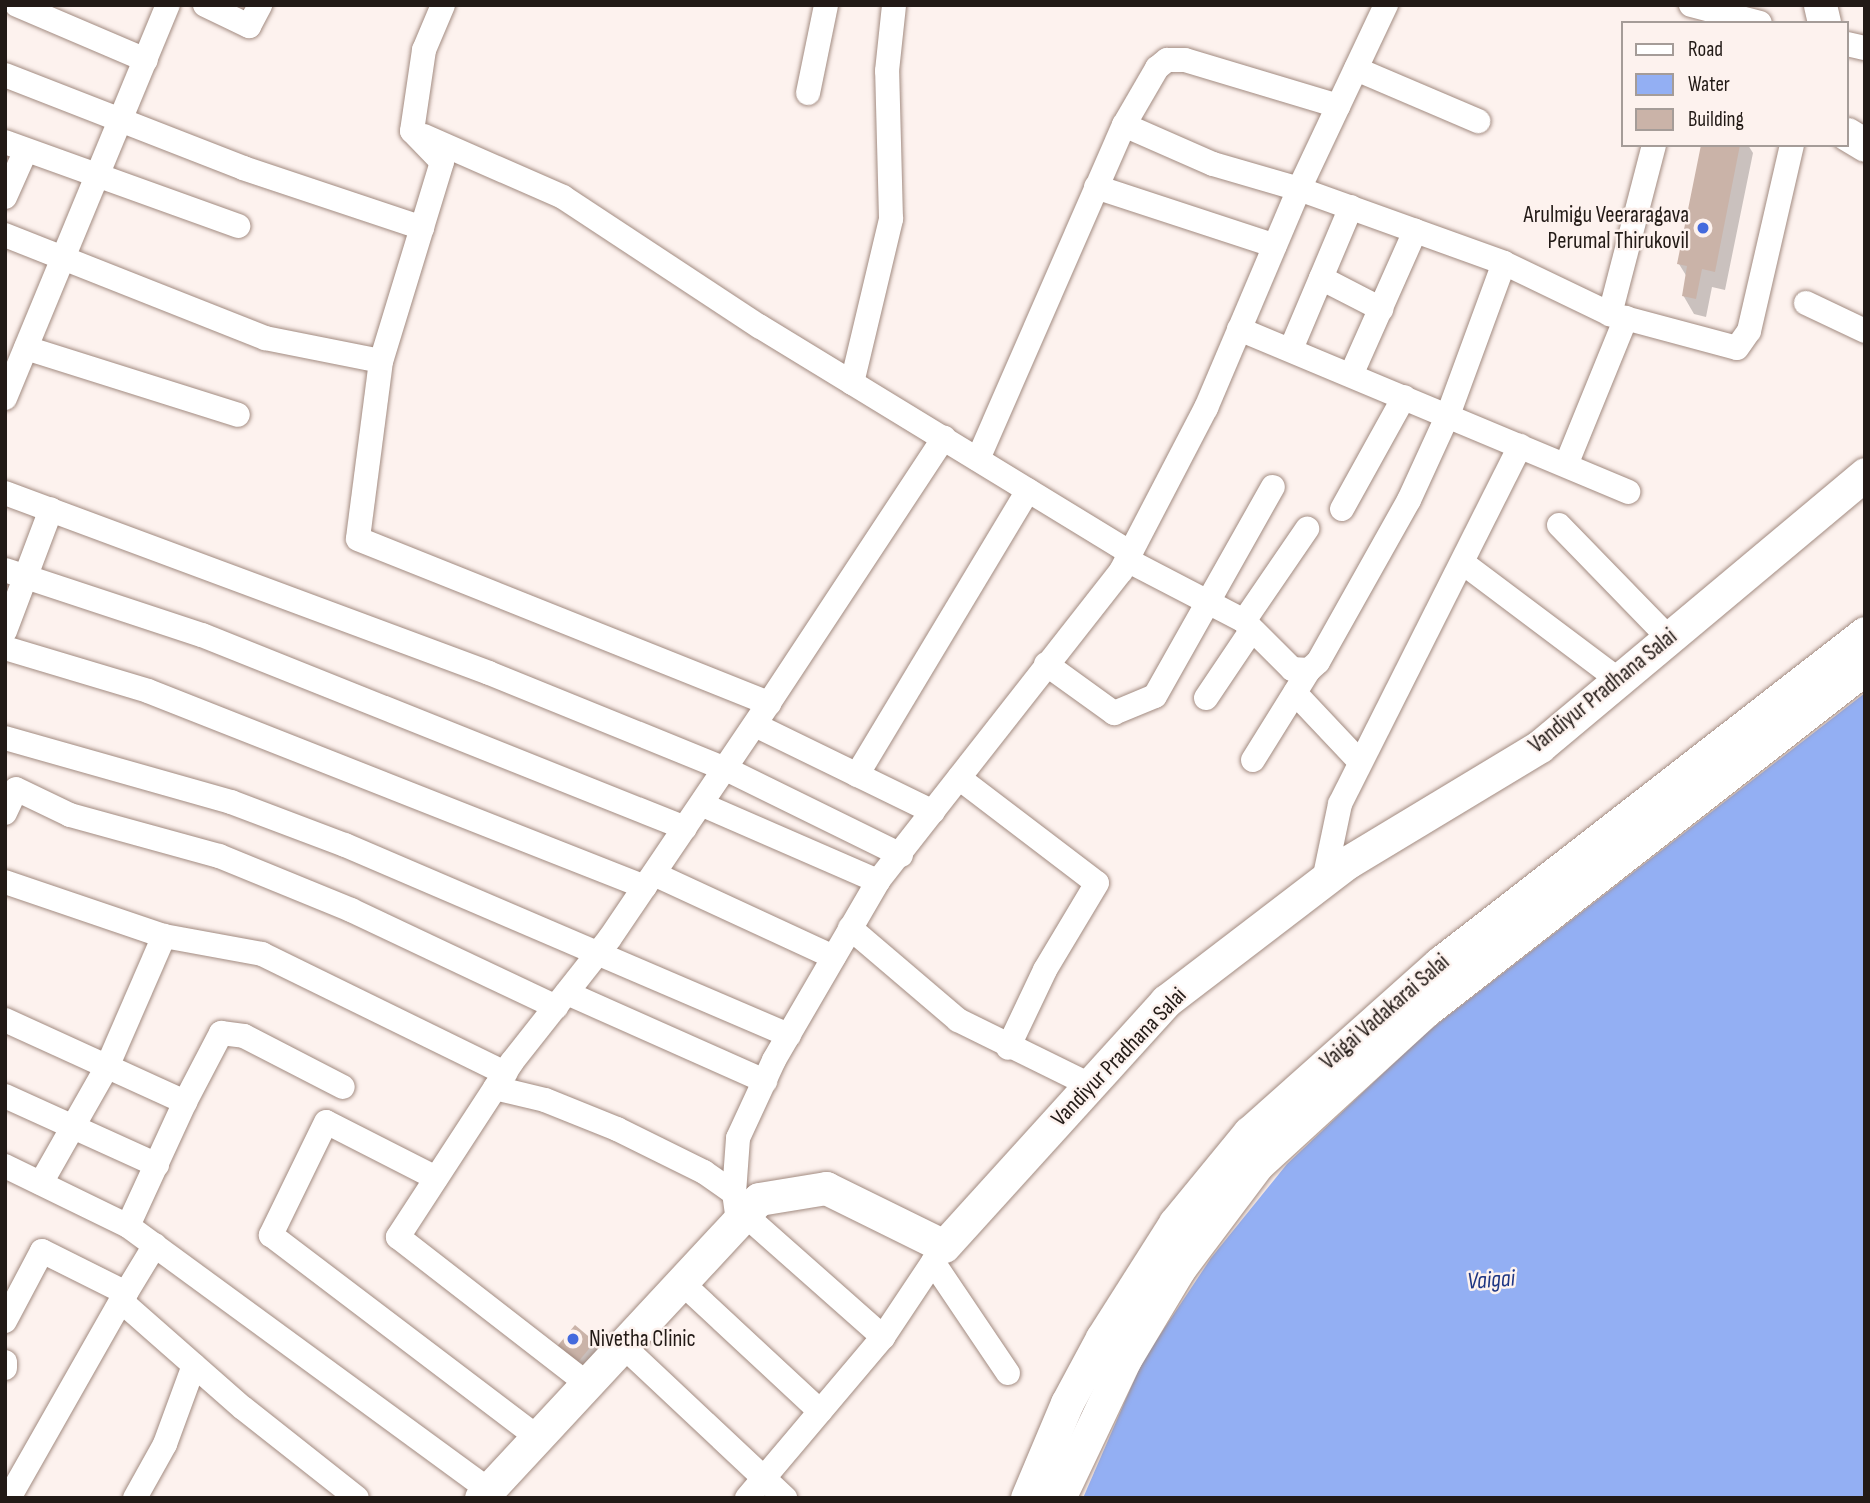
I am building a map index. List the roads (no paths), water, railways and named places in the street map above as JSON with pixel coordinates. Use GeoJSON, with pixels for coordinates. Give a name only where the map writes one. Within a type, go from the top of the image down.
{"type":"FeatureCollection","features":[{"type":"Feature","properties":{"kind":"street"},"geometry":{"type":"LineString","coordinates":[[17,5],[146,60]]}},
{"type":"Feature","properties":{"kind":"street"},"geometry":{"type":"LineString","coordinates":[[5,398],[168,5]]}},
{"type":"Feature","properties":{"kind":"street"},"geometry":{"type":"LineString","coordinates":[[205,5],[249,26],[260,5]]}},
{"type":"Feature","properties":{"kind":"street"},"geometry":{"type":"LineString","coordinates":[[412,131],[424,50],[443,5]]}},
{"type":"Feature","properties":{"kind":"street"},"geometry":{"type":"LineString","coordinates":[[808,93],[826,5]]}},
{"type":"Feature","properties":{"kind":"street"},"geometry":{"type":"LineString","coordinates":[[852,383],[891,219],[887,71],[894,5]]}},
{"type":"Feature","properties":{"kind":"street"},"geometry":{"type":"LineString","coordinates":[[739,1209],[738,1138],[789,1035],[878,881],[901,855],[1129,556],[1206,408],[1299,189],[1386,5]]}},
{"type":"Feature","properties":{"kind":"street"},"geometry":{"type":"LineString","coordinates":[[1690,5],[1744,21]]}},
{"type":"Feature","properties":{"kind":"street"},"geometry":{"type":"LineString","coordinates":[[978,459],[1124,125],[1157,68],[1167,60],[1185,60],[1338,106]]}},
{"type":"Feature","properties":{"kind":"street"},"geometry":{"type":"LineString","coordinates":[[1356,69],[1478,121]]}},
{"type":"Feature","properties":{"kind":"street"},"geometry":{"type":"LineString","coordinates":[[5,75],[121,118],[243,168],[422,228]]}},
{"type":"Feature","properties":{"kind":"street"},"geometry":{"type":"LineString","coordinates":[[1124,125],[1213,164],[1299,189],[1504,263],[1618,316],[1721,347],[1737,348],[1745,342],[1792,147]]}},
{"type":"Feature","properties":{"kind":"street"},"geometry":{"type":"LineString","coordinates":[[412,131],[442,162],[381,361],[358,539],[769,703]]}},
{"type":"Feature","properties":{"kind":"street"},"geometry":{"type":"LineString","coordinates":[[412,131],[563,197],[852,383],[1028,490],[1129,556],[1211,601],[1247,626],[1292,669],[1309,670]]}},
{"type":"Feature","properties":{"kind":"street"},"geometry":{"type":"LineString","coordinates":[[1849,135],[1865,145]]}},
{"type":"Feature","properties":{"kind":"street"},"geometry":{"type":"LineString","coordinates":[[5,197],[15,146],[96,178],[238,226]]}},
{"type":"Feature","properties":{"kind":"street"},"geometry":{"type":"LineString","coordinates":[[1566,465],[1618,316],[1654,147]]}},
{"type":"Feature","properties":{"kind":"street"},"geometry":{"type":"LineString","coordinates":[[1096,187],[1275,246]]}},
{"type":"Feature","properties":{"kind":"street"},"geometry":{"type":"LineString","coordinates":[[1291,349],[1351,208]]}},
{"type":"Feature","properties":{"kind":"street"},"geometry":{"type":"LineString","coordinates":[[1351,375],[1415,231]]}},
{"type":"Feature","properties":{"kind":"street"},"geometry":{"type":"LineString","coordinates":[[5,235],[265,338],[381,361]]}},
{"type":"Feature","properties":{"kind":"street"},"geometry":{"type":"LineString","coordinates":[[1253,760],[1309,670],[1318,662],[1409,500],[1448,415],[1504,263]]}},
{"type":"Feature","properties":{"kind":"street"},"geometry":{"type":"LineString","coordinates":[[1321,278],[1381,309]]}},
{"type":"Feature","properties":{"kind":"street"},"geometry":{"type":"LineString","coordinates":[[1806,303],[1865,331]]}},
{"type":"Feature","properties":{"kind":"street"},"geometry":{"type":"LineString","coordinates":[[1239,329],[1628,492]]}},
{"type":"Feature","properties":{"kind":"street"},"geometry":{"type":"LineString","coordinates":[[26,348],[238,415]]}},
{"type":"Feature","properties":{"kind":"street"},"geometry":{"type":"LineString","coordinates":[[1342,509],[1404,397]]}},
{"type":"Feature","properties":{"kind":"street"},"geometry":{"type":"LineString","coordinates":[[586,1383],[398,1237],[500,1080],[600,950],[703,805],[944,438]]}},
{"type":"Feature","properties":{"kind":"street"},"geometry":{"type":"LineString","coordinates":[[1324,880],[1340,804],[1520,446]]}},
{"type":"Feature","properties":{"kind":"street","name":"Vandiyur Pradhana Salai"},"geometry":{"type":"LineString","coordinates":[[939,1254],[1166,1001],[1324,880],[1540,746],[1865,474]]}},
{"type":"Feature","properties":{"kind":"street"},"geometry":{"type":"LineString","coordinates":[[1046,664],[1115,713],[1155,696],[1273,487]]}},
{"type":"Feature","properties":{"kind":"street"},"geometry":{"type":"LineString","coordinates":[[857,775],[1028,490]]}},
{"type":"Feature","properties":{"kind":"street"},"geometry":{"type":"LineString","coordinates":[[5,493],[463,663],[726,769],[901,855]]}},
{"type":"Feature","properties":{"kind":"street"},"geometry":{"type":"LineString","coordinates":[[5,631],[15,574],[51,509]]}},
{"type":"Feature","properties":{"kind":"street"},"geometry":{"type":"LineString","coordinates":[[1559,525],[1669,638]]}},
{"type":"Feature","properties":{"kind":"street"},"geometry":{"type":"LineString","coordinates":[[1206,698],[1307,529]]}},
{"type":"Feature","properties":{"kind":"street"},"geometry":{"type":"LineString","coordinates":[[1463,564],[1619,680]]}},
{"type":"Feature","properties":{"kind":"street"},"geometry":{"type":"LineString","coordinates":[[15,574],[202,635],[685,828]]}},
{"type":"Feature","properties":{"kind":"street","name":"Vaigai Vadakarai Salai"},"geometry":{"type":"LineString","coordinates":[[1027,1498],[1067,1403],[1102,1338],[1175,1223],[1249,1133],[1440,962],[1865,633]]}},
{"type":"Feature","properties":{"kind":"street"},"geometry":{"type":"LineString","coordinates":[[5,648],[148,691],[649,880],[834,957]]}},
{"type":"Feature","properties":{"kind":"street","name":"Vaigai Vadakarai Salai"},"geometry":{"type":"LineString","coordinates":[[1059,1498],[1132,1348],[1179,1269],[1257,1165],[1425,1011],[1865,668]]}},
{"type":"Feature","properties":{"kind":"street"},"geometry":{"type":"LineString","coordinates":[[1295,693],[1360,762]]}},
{"type":"Feature","properties":{"kind":"street"},"geometry":{"type":"LineString","coordinates":[[755,725],[933,812]]}},
{"type":"Feature","properties":{"kind":"street"},"geometry":{"type":"LineString","coordinates":[[5,738],[231,802],[600,950],[789,1035]]}},
{"type":"Feature","properties":{"kind":"street"},"geometry":{"type":"LineString","coordinates":[[959,778],[1097,883],[1045,970],[1008,1048]]}},
{"type":"Feature","properties":{"kind":"street"},"geometry":{"type":"LineString","coordinates":[[5,813],[16,789],[70,815],[219,856],[561,1000],[765,1081]]}},
{"type":"Feature","properties":{"kind":"street"},"geometry":{"type":"LineString","coordinates":[[703,805],[878,881]]}},
{"type":"Feature","properties":{"kind":"street"},"geometry":{"type":"LineString","coordinates":[[5,882],[164,936],[262,954],[500,1080],[617,1129],[704,1172],[739,1209],[883,1337]]}},
{"type":"Feature","properties":{"kind":"street"},"geometry":{"type":"LineString","coordinates":[[850,928],[958,1020],[1008,1048],[1090,1085]]}},
{"type":"Feature","properties":{"kind":"street"},"geometry":{"type":"LineString","coordinates":[[41,1183],[107,1067],[164,936]]}},
{"type":"Feature","properties":{"kind":"street"},"geometry":{"type":"LineString","coordinates":[[5,1020],[185,1102]]}},
{"type":"Feature","properties":{"kind":"street"},"geometry":{"type":"LineString","coordinates":[[128,1226],[185,1102],[221,1033],[244,1036],[343,1087]]}},
{"type":"Feature","properties":{"kind":"street"},"geometry":{"type":"LineString","coordinates":[[5,1096],[156,1165]]}},
{"type":"Feature","properties":{"kind":"street"},"geometry":{"type":"LineString","coordinates":[[436,1178],[326,1122],[271,1235],[536,1436]]}},
{"type":"Feature","properties":{"kind":"street"},"geometry":{"type":"LineString","coordinates":[[5,1166],[128,1226],[491,1492],[536,1436],[681,1282],[739,1209],[759,1199],[826,1188],[939,1254],[1008,1373]]}},
{"type":"Feature","properties":{"kind":"street"},"geometry":{"type":"LineString","coordinates":[[17,1495],[123,1297],[155,1245]]}},
{"type":"Feature","properties":{"kind":"street"},"geometry":{"type":"LineString","coordinates":[[5,1321],[42,1251],[123,1297],[194,1365],[357,1498]]}},
{"type":"Feature","properties":{"kind":"street"},"geometry":{"type":"LineString","coordinates":[[747,1498],[883,1337],[939,1254]]}},
{"type":"Feature","properties":{"kind":"street"},"geometry":{"type":"LineString","coordinates":[[681,1282],[820,1411]]}},
{"type":"Feature","properties":{"kind":"street"},"geometry":{"type":"LineString","coordinates":[[622,1345],[785,1498]]}},
{"type":"Feature","properties":{"kind":"street"},"geometry":{"type":"LineString","coordinates":[[5,1362],[5,1368]]}},
{"type":"Feature","properties":{"kind":"street"},"geometry":{"type":"LineString","coordinates":[[135,1498],[165,1444],[194,1365]]}},
{"type":"Feature","properties":{"kind":"water","name":"Vaigai"},"geometry":{"type":"Polygon","coordinates":[[[1865,693],[1865,1498],[1083,1498],[1142,1362],[1211,1258],[1287,1164],[1426,1033],[1865,693]]]}},
{"type":"Feature","properties":{"kind":"place","name":"Arulmigu Veeraragava Perumal Thirukovil"},"geometry":{"type":"Point","coordinates":[1703,228]}},
{"type":"Feature","properties":{"kind":"place","name":"Nivetha Clinic"},"geometry":{"type":"Point","coordinates":[573,1339]}}]}
